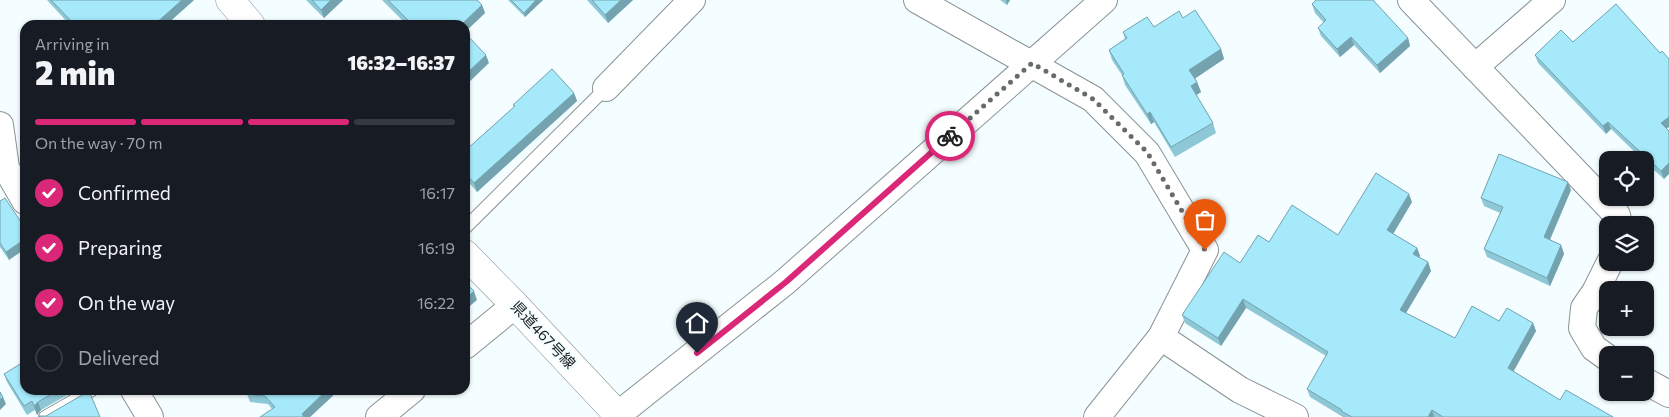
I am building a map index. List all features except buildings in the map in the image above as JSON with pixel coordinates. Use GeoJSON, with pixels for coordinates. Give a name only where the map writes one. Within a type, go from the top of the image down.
{"type":"FeatureCollection","features":[{"type":"Feature","properties":{"kind":"main road"},"geometry":{"type":"LineString","coordinates":[[230,0],[247,20]]}},
{"type":"Feature","properties":{"kind":"main road","name":"県道467号線"},"geometry":{"type":"LineString","coordinates":[[470,259],[516,305],[618,416]]}},
{"type":"Feature","properties":{"kind":"street"},"geometry":{"type":"LineString","coordinates":[[606,88],[692,0]]}},
{"type":"Feature","properties":{"kind":"street"},"geometry":{"type":"LineString","coordinates":[[917,0],[1093,99],[1147,152],[1205,250],[1161,337],[1097,417]]}},
{"type":"Feature","properties":{"kind":"street"},"geometry":{"type":"LineString","coordinates":[[618,416],[786,282],[1104,0]]}},
{"type":"Feature","properties":{"kind":"street"},"geometry":{"type":"LineString","coordinates":[[1411,0],[1617,216]]}},
{"type":"Feature","properties":{"kind":"street"},"geometry":{"type":"LineString","coordinates":[[1475,67],[1552,0]]}},
{"type":"Feature","properties":{"kind":"street"},"geometry":{"type":"LineString","coordinates":[[0,125],[6,168],[20,192]]}},
{"type":"Feature","properties":{"kind":"street"},"geometry":{"type":"LineString","coordinates":[[1599,352],[1594,348],[1582,328],[1584,308],[1606,271]]}},
{"type":"Feature","properties":{"kind":"street"},"geometry":{"type":"LineString","coordinates":[[470,342],[516,305]]}},
{"type":"Feature","properties":{"kind":"street"},"geometry":{"type":"LineString","coordinates":[[1161,337],[1240,390],[1295,417]]}},
{"type":"Feature","properties":{"kind":"street"},"geometry":{"type":"LineString","coordinates":[[1654,386],[1669,394]]}},
{"type":"Feature","properties":{"kind":"street"},"geometry":{"type":"LineString","coordinates":[[137,395],[150,417]]}},
{"type":"Feature","properties":{"kind":"street"},"geometry":{"type":"LineString","coordinates":[[379,417],[406,395]]}},
{"type":"Feature","properties":{"kind":"lane"},"geometry":{"type":"LineString","coordinates":[[470,223],[606,88]]}},
{"type":"Feature","properties":{"kind":"lane"},"geometry":{"type":"LineString","coordinates":[[45,417],[83,395]]}},
{"type":"Feature","properties":{"kind":"way so far"},"geometry":{"type":"LineString","coordinates":[[950,136],[1032,63],[1093,99],[1147,152],[1205,250]]}},
{"type":"Feature","properties":{"kind":"route"},"geometry":{"type":"LineString","coordinates":[[697,353],[786,282],[950,136]]}}]}
